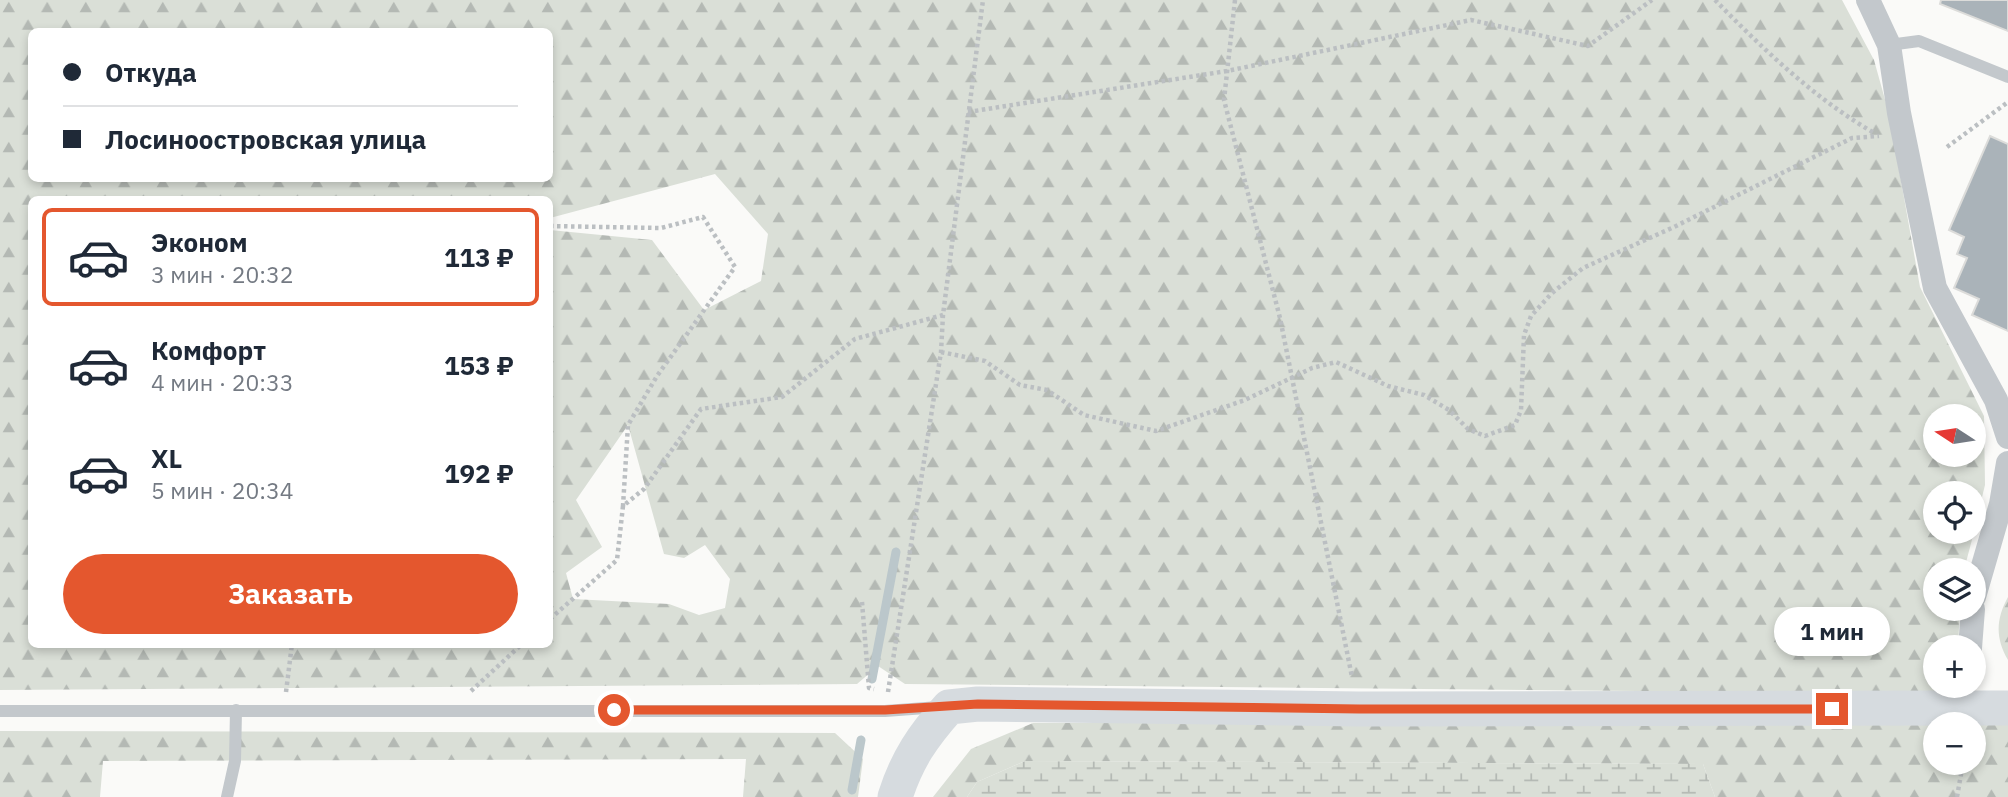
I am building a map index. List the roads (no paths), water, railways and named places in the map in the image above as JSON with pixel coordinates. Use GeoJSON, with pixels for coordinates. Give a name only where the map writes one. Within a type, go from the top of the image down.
{"type":"FeatureCollection","features":[{"type":"Feature","properties":{"kind":"street"},"geometry":{"type":"LineString","coordinates":[[1868,0],[1889,45],[1892,135],[1935,288],[1996,400],[2008,437]]}},
{"type":"Feature","properties":{"kind":"street"},"geometry":{"type":"LineString","coordinates":[[1985,558],[2001,504],[2008,463]]}},
{"type":"Feature","properties":{"kind":"street"},"geometry":{"type":"LineString","coordinates":[[895,797],[902,775],[922,736],[949,707],[978,704],[1359,709],[1923,698]]}},
{"type":"Feature","properties":{"kind":"street"},"geometry":{"type":"LineString","coordinates":[[1973,698],[2008,708]]}},
{"type":"Feature","properties":{"kind":"lane"},"geometry":{"type":"LineString","coordinates":[[1889,45],[1919,41],[2008,78]]}},
{"type":"Feature","properties":{"kind":"lane"},"geometry":{"type":"LineString","coordinates":[[0,711],[885,710],[949,707]]}},
{"type":"Feature","properties":{"kind":"lane"},"geometry":{"type":"LineString","coordinates":[[227,797],[235,761],[236,710]]}},
{"type":"Feature","properties":{"kind":"waterway"},"geometry":{"type":"LineString","coordinates":[[872,679],[896,552]]}},
{"type":"Feature","properties":{"kind":"waterway"},"geometry":{"type":"LineString","coordinates":[[852,790],[861,740]]}}]}
